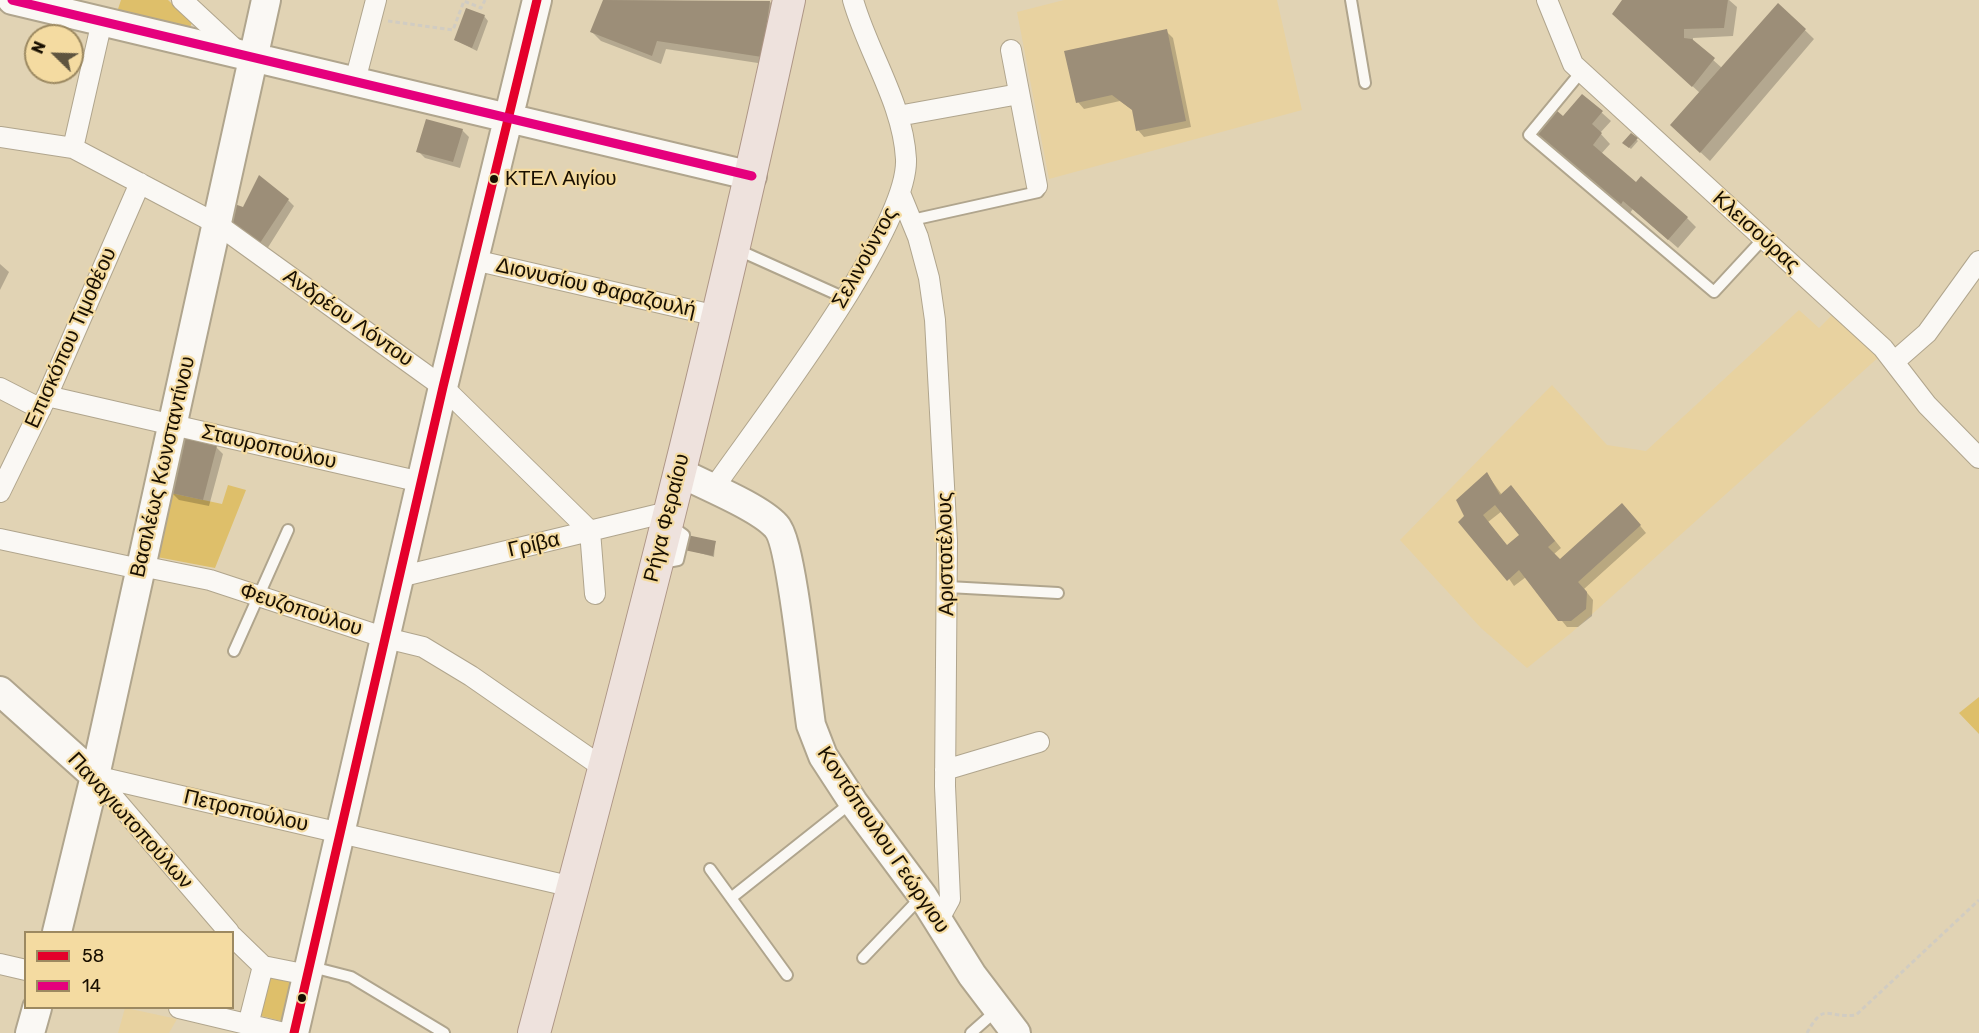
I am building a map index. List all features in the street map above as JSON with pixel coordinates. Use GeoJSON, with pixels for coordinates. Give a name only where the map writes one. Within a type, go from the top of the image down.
{"type":"FeatureCollection","features":[{"type":"Feature","properties":{"kind":"main road","name":"Ρήγα Φεραίου"},"geometry":{"type":"LineString","coordinates":[[534,1033],[605,769],[679,472],[752,176],[789,0]]}},
{"type":"Feature","properties":{"kind":"street"},"geometry":{"type":"LineString","coordinates":[[12,0],[752,176]]}},
{"type":"Feature","properties":{"kind":"street","name":"Βασιλέως Κωνσταντίνου"},"geometry":{"type":"LineString","coordinates":[[57,931],[95,776],[217,224],[246,56],[266,0]]}},
{"type":"Feature","properties":{"kind":"street"},"geometry":{"type":"LineString","coordinates":[[294,1033],[443,387],[537,0]]}},
{"type":"Feature","properties":{"kind":"street","name":"Σελινούντος"},"geometry":{"type":"LineString","coordinates":[[713,489],[845,298],[900,193],[906,156],[898,116],[854,0]]}},
{"type":"Feature","properties":{"kind":"street","name":"Κλεισούρας"},"geometry":{"type":"LineString","coordinates":[[1547,0],[1573,64],[1895,361],[1927,405],[1979,458]]}},
{"type":"Feature","properties":{"kind":"street"},"geometry":{"type":"LineString","coordinates":[[194,3],[246,56]]}},
{"type":"Feature","properties":{"kind":"street"},"geometry":{"type":"LineString","coordinates":[[355,81],[374,9]]}},
{"type":"Feature","properties":{"kind":"street"},"geometry":{"type":"LineString","coordinates":[[73,148],[102,21]]}},
{"type":"Feature","properties":{"kind":"street"},"geometry":{"type":"LineString","coordinates":[[1011,50],[1037,186]]}},
{"type":"Feature","properties":{"kind":"street"},"geometry":{"type":"LineString","coordinates":[[898,116],[1019,94]]}},
{"type":"Feature","properties":{"kind":"street","name":"Ανδρέου Λόντου"},"geometry":{"type":"LineString","coordinates":[[2,142],[73,148],[217,224],[443,387],[590,531]]}},
{"type":"Feature","properties":{"kind":"street","name":"Επισκόπου Τιμοθέου"},"geometry":{"type":"LineString","coordinates":[[0,492],[44,402],[140,183]]}},
{"type":"Feature","properties":{"kind":"street","name":"Αριστοτέλους"},"geometry":{"type":"LineString","coordinates":[[900,193],[912,220],[929,278],[935,320],[948,587],[945,770],[950,899],[939,919]]}},
{"type":"Feature","properties":{"kind":"street","name":"Διονυσίου Φαραζουλή"},"geometry":{"type":"LineString","coordinates":[[474,260],[717,316]]}},
{"type":"Feature","properties":{"kind":"street"},"geometry":{"type":"LineString","coordinates":[[1895,361],[1927,333],[1979,261]]}},
{"type":"Feature","properties":{"kind":"street","name":"Σταυροπούλου"},"geometry":{"type":"LineString","coordinates":[[0,388],[44,402],[172,425],[421,482]]}},
{"type":"Feature","properties":{"kind":"street","name":"Κοντόπουλου Γεώργιου"},"geometry":{"type":"LineString","coordinates":[[679,472],[765,517],[779,529],[790,573],[811,725],[823,756],[853,802],[939,919],[972,975],[1016,1033]]}},
{"type":"Feature","properties":{"kind":"street","name":"Γρίβα"},"geometry":{"type":"LineString","coordinates":[[399,577],[590,531],[667,517]]}},
{"type":"Feature","properties":{"kind":"street"},"geometry":{"type":"LineString","coordinates":[[590,531],[595,594]]}},
{"type":"Feature","properties":{"kind":"street","name":"Φευζοπούλου"},"geometry":{"type":"LineString","coordinates":[[0,539],[210,580],[386,638],[423,647],[471,676],[605,769]]}},
{"type":"Feature","properties":{"kind":"street","name":"Παναγιωτοπούλων"},"geometry":{"type":"LineString","coordinates":[[0,691],[95,776],[227,931]]}},
{"type":"Feature","properties":{"kind":"street"},"geometry":{"type":"LineString","coordinates":[[945,770],[1039,742]]}},
{"type":"Feature","properties":{"kind":"street","name":"Πετροπούλου"},"geometry":{"type":"LineString","coordinates":[[95,776],[573,887]]}},
{"type":"Feature","properties":{"kind":"street"},"geometry":{"type":"LineString","coordinates":[[234,938],[263,966],[308,971]]}},
{"type":"Feature","properties":{"kind":"street"},"geometry":{"type":"LineString","coordinates":[[0,964],[24,970]]}},
{"type":"Feature","properties":{"kind":"street"},"geometry":{"type":"LineString","coordinates":[[248,1024],[263,966]]}},
{"type":"Feature","properties":{"kind":"street"},"geometry":{"type":"LineString","coordinates":[[30,1033],[37,1009]]}},
{"type":"Feature","properties":{"kind":"street"},"geometry":{"type":"LineString","coordinates":[[183,1009],[284,1033]]}},
{"type":"Feature","properties":{"kind":"lane"},"geometry":{"type":"LineString","coordinates":[[1351,0],[1365,83]]}},
{"type":"Feature","properties":{"kind":"lane"},"geometry":{"type":"LineString","coordinates":[[1581,72],[1529,135],[1714,292],[1763,239]]}},
{"type":"Feature","properties":{"kind":"lane"},"geometry":{"type":"LineString","coordinates":[[912,220],[1038,192],[1037,186]]}},
{"type":"Feature","properties":{"kind":"lane"},"geometry":{"type":"LineString","coordinates":[[734,248],[845,298]]}},
{"type":"Feature","properties":{"kind":"lane"},"geometry":{"type":"LineString","coordinates":[[234,651],[288,530]]}},
{"type":"Feature","properties":{"kind":"lane"},"geometry":{"type":"LineString","coordinates":[[948,587],[1058,593]]}},
{"type":"Feature","properties":{"kind":"lane"},"geometry":{"type":"LineString","coordinates":[[731,898],[853,802]]}},
{"type":"Feature","properties":{"kind":"lane"},"geometry":{"type":"LineString","coordinates":[[710,869],[787,975]]}},
{"type":"Feature","properties":{"kind":"lane"},"geometry":{"type":"LineString","coordinates":[[863,958],[922,896]]}},
{"type":"Feature","properties":{"kind":"lane"},"geometry":{"type":"LineString","coordinates":[[308,971],[351,977],[444,1033]]}},
{"type":"Feature","properties":{"kind":"lane"},"geometry":{"type":"LineString","coordinates":[[971,1033],[998,1010]]}},
{"type":"Feature","properties":{"kind":"path"},"geometry":{"type":"LineString","coordinates":[[374,9],[453,30],[464,2],[481,8],[485,0]]}},
{"type":"Feature","properties":{"kind":"path"},"geometry":{"type":"LineString","coordinates":[[1807,1033],[1815,1018],[1822,1012],[1831,1012],[1841,1017],[1856,1015],[1979,900]]}},
{"type":"Feature","properties":{"kind":"shaded area"},"geometry":{"type":"Polygon","coordinates":[[[121,0],[168,0],[192,23],[189,29],[117,12],[121,0]]]}},
{"type":"Feature","properties":{"kind":"shaded area"},"geometry":{"type":"Polygon","coordinates":[[[1064,0],[1277,0],[1302,110],[1049,179],[1017,12],[1064,0]]]}},
{"type":"Feature","properties":{"kind":"shaded area"},"geometry":{"type":"Polygon","coordinates":[[[1799,310],[1819,328],[1834,313],[1881,355],[1571,633],[1527,668],[1481,628],[1400,540],[1552,385],[1607,445],[1646,451],[1799,310]]]}},
{"type":"Feature","properties":{"kind":"shaded area"},"geometry":{"type":"Polygon","coordinates":[[[228,485],[246,490],[215,568],[157,557],[171,493],[222,504],[228,485]]]}},
{"type":"Feature","properties":{"kind":"shaded area"},"geometry":{"type":"Polygon","coordinates":[[[1979,697],[1979,734],[1959,713],[1979,697]]]}},
{"type":"Feature","properties":{"kind":"shaded area"},"geometry":{"type":"Polygon","coordinates":[[[267,972],[299,980],[289,1023],[257,1015],[267,972]]]}},
{"type":"Feature","properties":{"kind":"shaded area"},"geometry":{"type":"Polygon","coordinates":[[[125,1009],[177,1019],[169,1033],[118,1033],[125,1009]]]}},
{"type":"Feature","properties":{"kind":"building"},"geometry":{"type":"Polygon","coordinates":[[[603,0],[770,1],[762,57],[657,41],[652,56],[590,32],[603,0]]]}},
{"type":"Feature","properties":{"kind":"building"},"geometry":{"type":"Polygon","coordinates":[[[1622,0],[1728,0],[1724,28],[1684,29],[1684,38],[1692,39],[1715,58],[1692,87],[1612,14],[1622,0]]]}},
{"type":"Feature","properties":{"kind":"building"},"geometry":{"type":"Polygon","coordinates":[[[1778,3],[1806,29],[1700,153],[1670,125],[1778,3]]]}},
{"type":"Feature","properties":{"kind":"building"},"geometry":{"type":"Polygon","coordinates":[[[466,8],[485,15],[472,48],[454,40],[466,8]]]}},
{"type":"Feature","properties":{"kind":"building"},"geometry":{"type":"Polygon","coordinates":[[[1167,29],[1186,121],[1136,131],[1132,110],[1112,95],[1076,103],[1064,51],[1167,29]]]}},
{"type":"Feature","properties":{"kind":"building"},"geometry":{"type":"Polygon","coordinates":[[[1582,94],[1603,111],[1592,124],[1602,133],[1593,145],[1636,182],[1641,176],[1688,217],[1668,240],[1623,201],[1620,206],[1538,136],[1537,133],[1556,110],[1563,116],[1582,94]]]}},
{"type":"Feature","properties":{"kind":"building"},"geometry":{"type":"Polygon","coordinates":[[[426,119],[463,129],[453,162],[416,152],[426,119]]]}},
{"type":"Feature","properties":{"kind":"building"},"geometry":{"type":"Polygon","coordinates":[[[1631,133],[1638,138],[1629,148],[1622,143],[1631,133]]]}},
{"type":"Feature","properties":{"kind":"building"},"geometry":{"type":"Polygon","coordinates":[[[259,175],[289,199],[260,243],[221,218],[223,200],[243,207],[259,175]]]}},
{"type":"Feature","properties":{"kind":"building"},"geometry":{"type":"Polygon","coordinates":[[[184,438],[217,446],[203,500],[171,493],[184,438]]]}},
{"type":"Feature","properties":{"kind":"building"},"geometry":{"type":"Polygon","coordinates":[[[1487,472],[1500,495],[1511,485],[1555,541],[1548,547],[1560,559],[1622,503],[1641,525],[1578,582],[1587,592],[1586,609],[1571,621],[1558,621],[1519,570],[1507,581],[1458,522],[1464,516],[1456,500],[1487,472]],[[1495,505],[1483,515],[1507,545],[1519,535],[1495,505]]]}},
{"type":"Feature","properties":{"kind":"building"},"geometry":{"type":"Polygon","coordinates":[[[687,535],[716,541],[713,556],[684,550],[687,535]]]}},
{"type":"Feature","properties":{"kind":"transit line","name":"14"},"geometry":{"type":"LineString","coordinates":[[12,0],[752,176]]}},
{"type":"Feature","properties":{"kind":"transit line","name":"58"},"geometry":{"type":"LineString","coordinates":[[294,1033],[443,387],[537,0]]}},
{"type":"Feature","properties":{"kind":"place","name":"ΚΤΕΛ Αιγίου"},"geometry":{"type":"Point","coordinates":[494,179]}}]}
